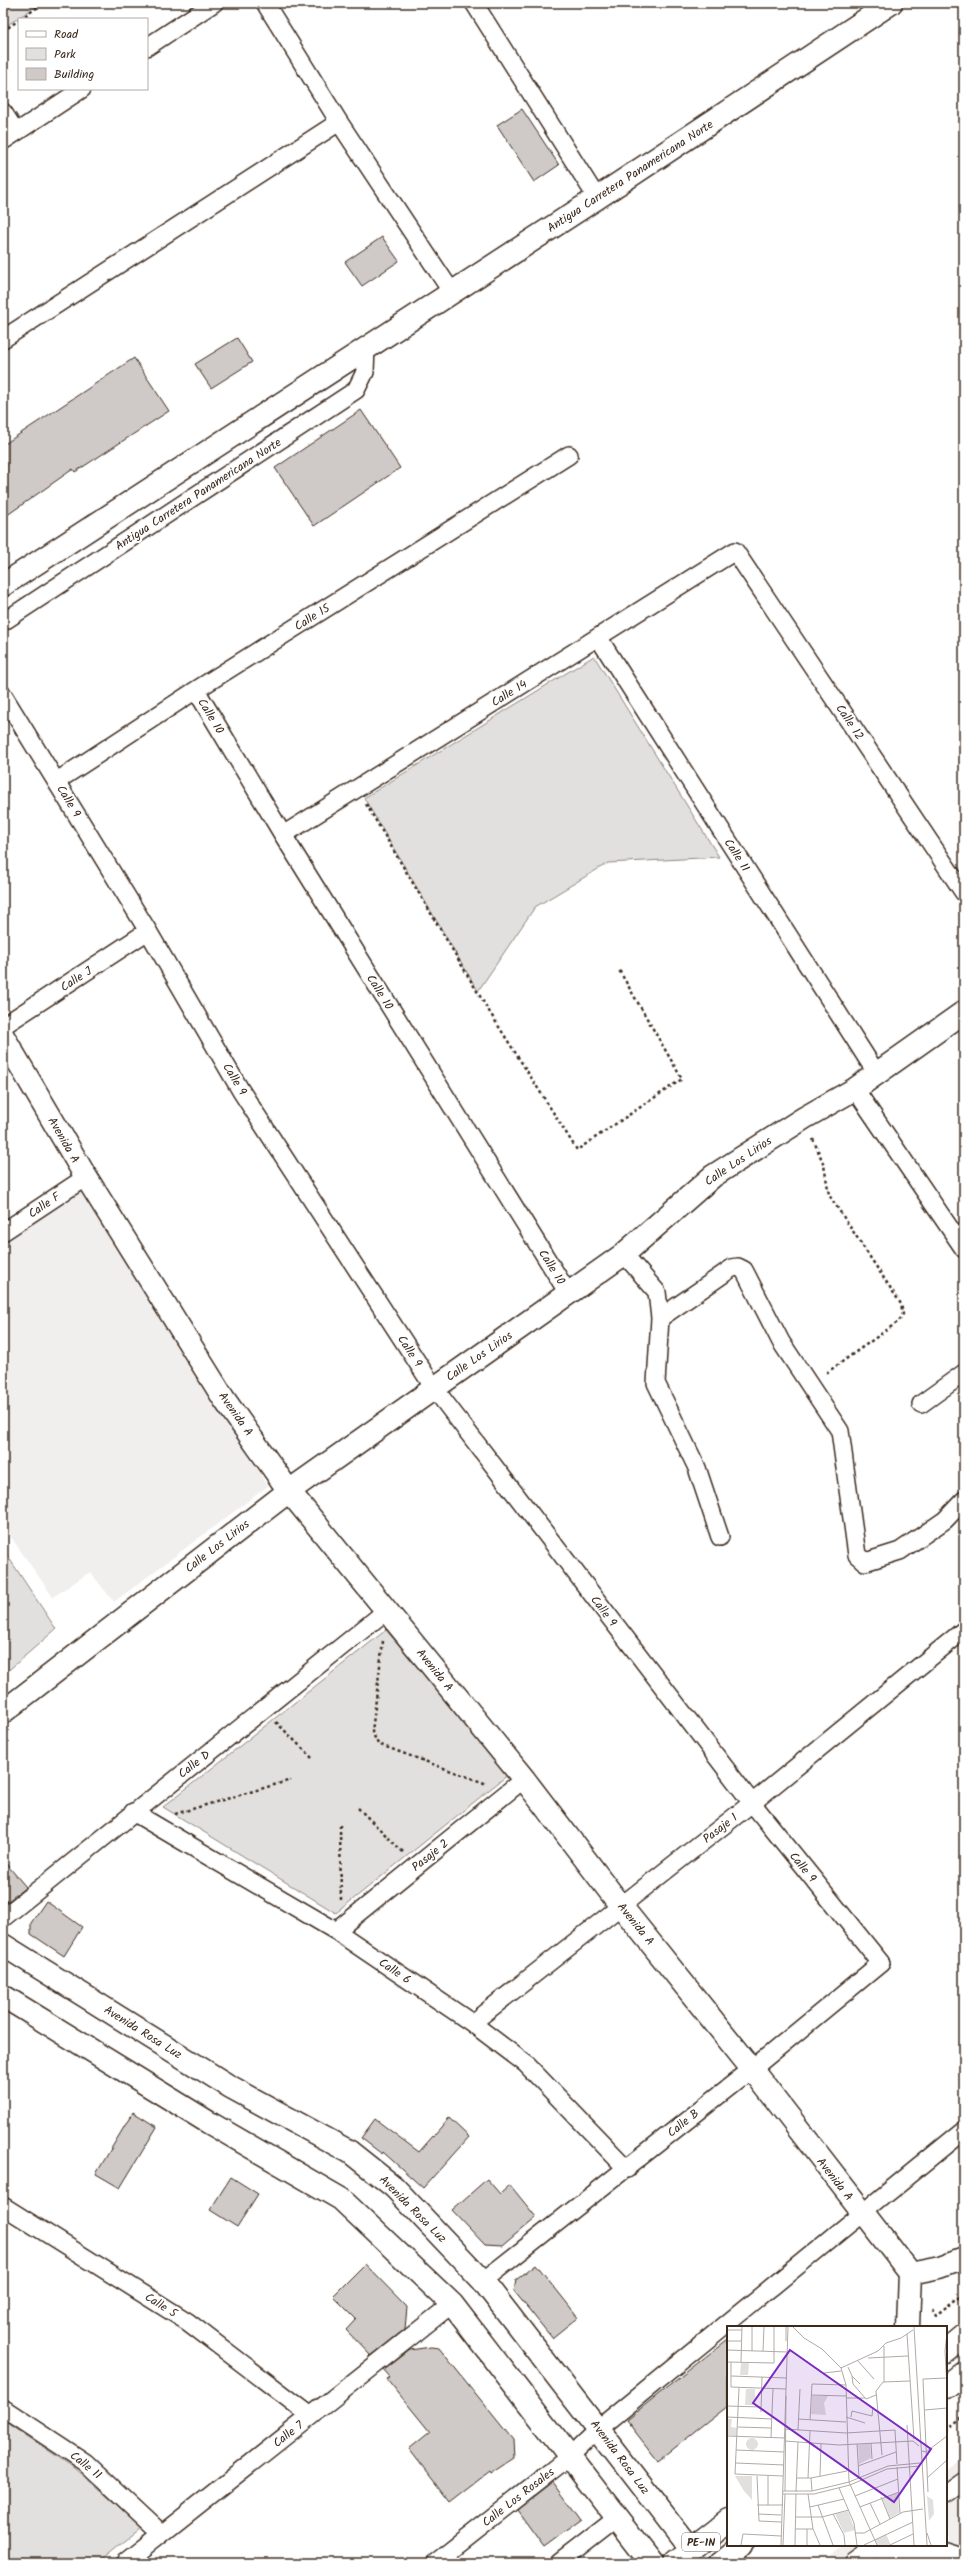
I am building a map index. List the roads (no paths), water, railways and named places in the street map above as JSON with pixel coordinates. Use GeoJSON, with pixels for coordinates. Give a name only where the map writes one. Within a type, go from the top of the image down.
{"type":"FeatureCollection","features":[{"type":"Feature","properties":{"kind":"main road","name":"Antigua Carretera Panamericana Norte"},"geometry":{"type":"LineString","coordinates":[[3,585],[366,347],[597,198],[891,3]]}},
{"type":"Feature","properties":{"kind":"main road","name":"Calle Los Lirios"},"geometry":{"type":"LineString","coordinates":[[3,1712],[289,1491],[624,1254],[713,1176],[804,1118],[855,1089],[964,1012]]}},
{"type":"Feature","properties":{"kind":"main road","name":"Avenida A"},"geometry":{"type":"LineString","coordinates":[[3,1036],[86,1177],[224,1399],[289,1491],[386,1611],[516,1785],[621,1906],[752,2068],[910,2274]]}},
{"type":"Feature","properties":{"kind":"main road","name":"Avenida Rosa Luz"},"geometry":{"type":"LineString","coordinates":[[3,1945],[229,2086],[350,2152],[394,2186],[484,2281],[599,2428],[691,2550]]}},
{"type":"Feature","properties":{"kind":"main road"},"geometry":{"type":"LineString","coordinates":[[3,1996],[208,2122],[341,2199],[452,2304],[652,2563]]}},
{"type":"Feature","properties":{"kind":"main road"},"geometry":{"type":"LineString","coordinates":[[908,2326],[910,2274],[940,2267],[964,2258]]}},
{"type":"Feature","properties":{"kind":"main road"},"geometry":{"type":"LineString","coordinates":[[947,2349],[964,2336]]}},
{"type":"Feature","properties":{"kind":"main road"},"geometry":{"type":"LineString","coordinates":[[947,2386],[964,2373]]}},
{"type":"Feature","properties":{"kind":"main road","name":"PE-1N"},"geometry":{"type":"LineString","coordinates":[[674,2563],[727,2522]]}},
{"type":"Feature","properties":{"kind":"main road","name":"PE-1N"},"geometry":{"type":"LineString","coordinates":[[720,2563],[741,2546]]}},
{"type":"Feature","properties":{"kind":"main road"},"geometry":{"type":"LineString","coordinates":[[875,2546],[927,2563]]}},
{"type":"Feature","properties":{"kind":"main road"},"geometry":{"type":"LineString","coordinates":[[920,2546],[964,2560]]}},
{"type":"Feature","properties":{"kind":"street"},"geometry":{"type":"LineString","coordinates":[[148,46],[214,3]]}},
{"type":"Feature","properties":{"kind":"street"},"geometry":{"type":"LineString","coordinates":[[265,3],[339,122],[452,291]]}},
{"type":"Feature","properties":{"kind":"street"},"geometry":{"type":"LineString","coordinates":[[474,3],[597,198]]}},
{"type":"Feature","properties":{"kind":"street"},"geometry":{"type":"LineString","coordinates":[[3,112],[10,136],[80,90]]}},
{"type":"Feature","properties":{"kind":"street"},"geometry":{"type":"LineString","coordinates":[[3,339],[339,122]]}},
{"type":"Feature","properties":{"kind":"street","name":"Antigua Carretera Panamericana Norte"},"geometry":{"type":"LineString","coordinates":[[3,622],[356,390],[364,372],[366,347]]}},
{"type":"Feature","properties":{"kind":"street","name":"Calle 15"},"geometry":{"type":"LineString","coordinates":[[57,781],[196,690],[568,455]]}},
{"type":"Feature","properties":{"kind":"street","name":"Calle 14"},"geometry":{"type":"LineString","coordinates":[[283,835],[736,550]]}},
{"type":"Feature","properties":{"kind":"street","name":"Calle 12"},"geometry":{"type":"LineString","coordinates":[[736,550],[964,893]]}},
{"type":"Feature","properties":{"kind":"street","name":"Calle 11"},"geometry":{"type":"LineString","coordinates":[[598,637],[877,1074]]}},
{"type":"Feature","properties":{"kind":"street","name":"Calle 10"},"geometry":{"type":"LineString","coordinates":[[196,690],[283,835],[568,1293]]}},
{"type":"Feature","properties":{"kind":"street","name":"Calle 9"},"geometry":{"type":"LineString","coordinates":[[3,695],[148,931],[241,1091],[434,1388],[752,1803],[881,1963]]}},
{"type":"Feature","properties":{"kind":"street","name":"Calle J"},"geometry":{"type":"LineString","coordinates":[[3,1026],[148,931]]}},
{"type":"Feature","properties":{"kind":"street"},"geometry":{"type":"LineString","coordinates":[[855,1089],[964,1249]]}},
{"type":"Feature","properties":{"kind":"street","name":"Calle F"},"geometry":{"type":"LineString","coordinates":[[3,1232],[86,1177]]}},
{"type":"Feature","properties":{"kind":"street"},"geometry":{"type":"LineString","coordinates":[[624,1254],[657,1292],[660,1318],[656,1383],[697,1468],[720,1536]]}},
{"type":"Feature","properties":{"kind":"street"},"geometry":{"type":"LineString","coordinates":[[660,1318],[732,1268],[738,1267],[744,1270],[782,1342],[840,1431],[857,1555],[860,1560],[865,1562],[900,1551],[945,1520],[964,1500]]}},
{"type":"Feature","properties":{"kind":"street"},"geometry":{"type":"LineString","coordinates":[[921,1404],[964,1373]]}},
{"type":"Feature","properties":{"kind":"street","name":"Calle D"},"geometry":{"type":"LineString","coordinates":[[3,1918],[133,1812],[386,1611]]}},
{"type":"Feature","properties":{"kind":"street","name":"Pasaje 1"},"geometry":{"type":"LineString","coordinates":[[472,2023],[752,1803],[964,1630]]}},
{"type":"Feature","properties":{"kind":"street","name":"Pasaje 2"},"geometry":{"type":"LineString","coordinates":[[338,1928],[516,1785]]}},
{"type":"Feature","properties":{"kind":"street","name":"Calle 6"},"geometry":{"type":"LineString","coordinates":[[133,1812],[338,1928],[472,2023],[526,2064],[627,2168]]}},
{"type":"Feature","properties":{"kind":"street","name":"Calle B"},"geometry":{"type":"LineString","coordinates":[[484,2281],[752,2068],[881,1963]]}},
{"type":"Feature","properties":{"kind":"street","name":"Calle Los Rosales"},"geometry":{"type":"LineString","coordinates":[[434,2563],[569,2457],[599,2428],[861,2212],[964,2130]]}},
{"type":"Feature","properties":{"kind":"street","name":"Calle 5"},"geometry":{"type":"LineString","coordinates":[[3,2206],[188,2322],[311,2416]]}},
{"type":"Feature","properties":{"kind":"street"},"geometry":{"type":"LineString","coordinates":[[940,2267],[964,2248]]}},
{"type":"Feature","properties":{"kind":"street","name":"Calle 7"},"geometry":{"type":"LineString","coordinates":[[124,2563],[452,2304]]}},
{"type":"Feature","properties":{"kind":"street","name":"Calle 11"},"geometry":{"type":"LineString","coordinates":[[3,2408],[85,2462],[161,2533]]}},
{"type":"Feature","properties":{"kind":"street"},"geometry":{"type":"LineString","coordinates":[[947,2493],[964,2481]]}},
{"type":"Feature","properties":{"kind":"street"},"geometry":{"type":"LineString","coordinates":[[559,2563],[617,2518]]}},
{"type":"Feature","properties":{"kind":"street"},"geometry":{"type":"LineString","coordinates":[[854,2563],[875,2546]]}}]}
